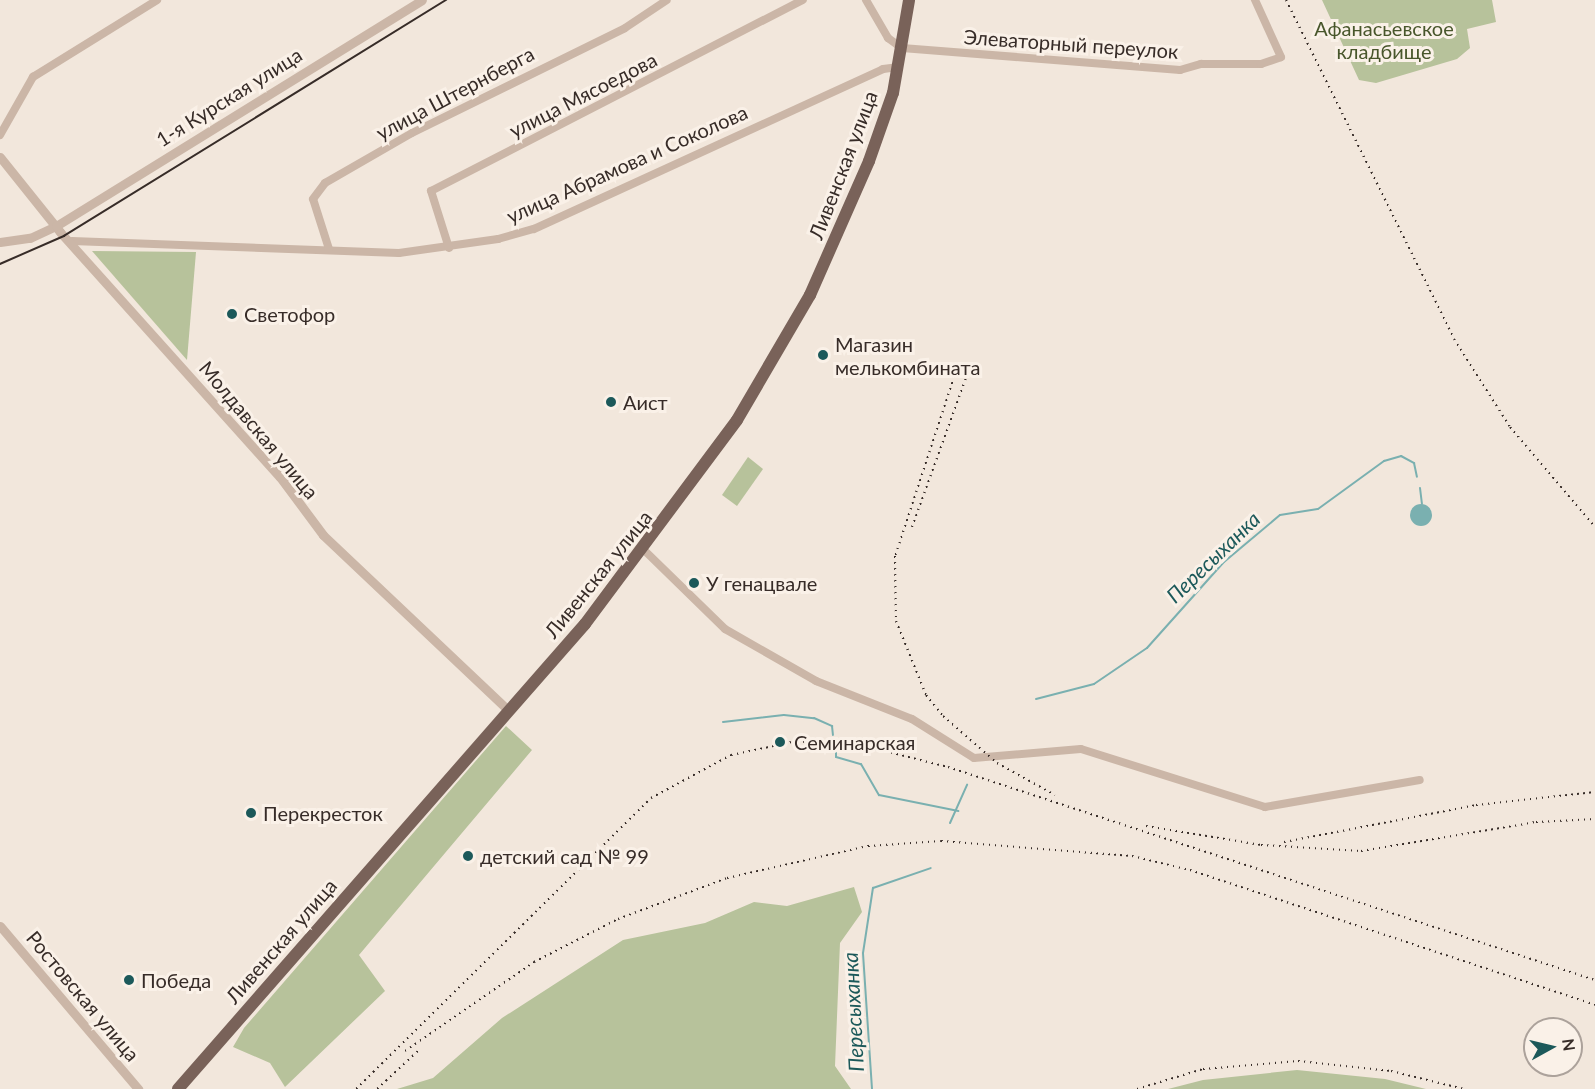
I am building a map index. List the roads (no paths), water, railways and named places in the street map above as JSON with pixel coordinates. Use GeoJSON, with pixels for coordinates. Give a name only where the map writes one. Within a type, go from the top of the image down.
{"type":"FeatureCollection","features":[{"type":"Feature","properties":{"kind":"main road","name":"Ливенская улица"},"geometry":{"type":"LineString","coordinates":[[178,1089],[644,550],[737,420],[799,317],[881,131],[898,67],[909,0]]}},
{"type":"Feature","properties":{"kind":"street"},"geometry":{"type":"LineString","coordinates":[[0,135],[33,77],[157,0]]}},
{"type":"Feature","properties":{"kind":"street","name":"1-я Курская улица"},"geometry":{"type":"LineString","coordinates":[[56,225],[422,0]]}},
{"type":"Feature","properties":{"kind":"street","name":"улица Штернберга"},"geometry":{"type":"LineString","coordinates":[[329,249],[313,199],[325,183],[421,128],[625,28],[667,0]]}},
{"type":"Feature","properties":{"kind":"street","name":"улица Мясоедова"},"geometry":{"type":"LineString","coordinates":[[448,248],[430,191],[803,0]]}},
{"type":"Feature","properties":{"kind":"street"},"geometry":{"type":"LineString","coordinates":[[866,0],[888,38],[902,48]]}},
{"type":"Feature","properties":{"kind":"street","name":"Элеваторный переулок"},"geometry":{"type":"LineString","coordinates":[[902,48],[1180,70],[1201,64],[1261,64],[1281,57],[1255,0]]}},
{"type":"Feature","properties":{"kind":"street","name":"улица Абрамова и Соколова"},"geometry":{"type":"LineString","coordinates":[[72,240],[399,253],[448,248],[534,229],[886,68],[898,67]]}},
{"type":"Feature","properties":{"kind":"street","name":"Молдавская улица"},"geometry":{"type":"LineString","coordinates":[[0,157],[56,225],[72,240],[280,477],[323,535],[508,710]]}},
{"type":"Feature","properties":{"kind":"street"},"geometry":{"type":"LineString","coordinates":[[0,242],[30,238],[56,225]]}},
{"type":"Feature","properties":{"kind":"street"},"geometry":{"type":"LineString","coordinates":[[644,550],[724,629],[816,681],[912,719],[974,758],[1081,749],[1265,807],[1420,780]]}},
{"type":"Feature","properties":{"kind":"street","name":"Ростовская улица"},"geometry":{"type":"LineString","coordinates":[[0,926],[138,1089]]}},
{"type":"Feature","properties":{"kind":"water"},"geometry":{"type":"Polygon","coordinates":[[[1421,504],[1429,507],[1432,515],[1429,523],[1421,526],[1413,523],[1410,515],[1413,507],[1421,504]]]}},
{"type":"Feature","properties":{"kind":"waterway","name":"Пересыханка"},"geometry":{"type":"LineString","coordinates":[[1036,699],[1094,684],[1147,648],[1224,562],[1280,515],[1318,509],[1384,461],[1401,456],[1414,463],[1417,477]]}},
{"type":"Feature","properties":{"kind":"waterway","name":"Пересыханка"},"geometry":{"type":"LineString","coordinates":[[1420,488],[1422,504]]}},
{"type":"Feature","properties":{"kind":"waterway"},"geometry":{"type":"LineString","coordinates":[[723,722],[784,715],[814,718],[832,726],[833,735]]}},
{"type":"Feature","properties":{"kind":"waterway"},"geometry":{"type":"LineString","coordinates":[[836,752],[836,757],[861,764],[879,795],[958,811]]}},
{"type":"Feature","properties":{"kind":"waterway"},"geometry":{"type":"LineString","coordinates":[[950,823],[967,785]]}},
{"type":"Feature","properties":{"kind":"waterway","name":"Пересыханка"},"geometry":{"type":"LineString","coordinates":[[872,1089],[863,953],[873,888],[931,868]]}},
{"type":"Feature","properties":{"kind":"tram line"},"geometry":{"type":"LineString","coordinates":[[0,264],[64,236],[446,0]]}},
{"type":"Feature","properties":{"kind":"railway"},"geometry":{"type":"LineString","coordinates":[[1286,0],[1454,339],[1510,427],[1595,527]]}},
{"type":"Feature","properties":{"kind":"railway"},"geometry":{"type":"LineString","coordinates":[[956,371],[895,556],[896,621],[926,695],[943,716],[997,763],[1055,795]]}},
{"type":"Feature","properties":{"kind":"railway"},"geometry":{"type":"LineString","coordinates":[[912,527],[967,375]]}},
{"type":"Feature","properties":{"kind":"railway"},"geometry":{"type":"LineString","coordinates":[[356,1089],[651,798],[731,755],[797,741],[885,751],[948,767],[1595,980]]}},
{"type":"Feature","properties":{"kind":"railway"},"geometry":{"type":"LineString","coordinates":[[1284,842],[1476,805],[1595,792]]}},
{"type":"Feature","properties":{"kind":"railway"},"geometry":{"type":"LineString","coordinates":[[1146,826],[1261,845],[1361,851],[1536,822],[1595,819]]}},
{"type":"Feature","properties":{"kind":"railway"},"geometry":{"type":"LineString","coordinates":[[405,1051],[534,962],[618,919],[727,878],[868,846],[941,841],[1132,856],[1190,870],[1595,1005]]}},
{"type":"Feature","properties":{"kind":"railway"},"geometry":{"type":"LineString","coordinates":[[377,1089],[419,1050]]}},
{"type":"Feature","properties":{"kind":"railway"},"geometry":{"type":"LineString","coordinates":[[1137,1089],[1203,1069],[1298,1061],[1391,1071],[1464,1089]]}},
{"type":"Feature","properties":{"kind":"place","name":"Светофор"},"geometry":{"type":"Point","coordinates":[232,314]}},
{"type":"Feature","properties":{"kind":"place","name":"Магазин мелькомбината"},"geometry":{"type":"Point","coordinates":[823,355]}},
{"type":"Feature","properties":{"kind":"place","name":"Аист"},"geometry":{"type":"Point","coordinates":[611,402]}},
{"type":"Feature","properties":{"kind":"place","name":"У генацвале"},"geometry":{"type":"Point","coordinates":[694,583]}},
{"type":"Feature","properties":{"kind":"place","name":"Семинарская"},"geometry":{"type":"Point","coordinates":[780,742]}},
{"type":"Feature","properties":{"kind":"place","name":"Перекресток"},"geometry":{"type":"Point","coordinates":[251,813]}},
{"type":"Feature","properties":{"kind":"place","name":"детский сад № 99"},"geometry":{"type":"Point","coordinates":[468,856]}},
{"type":"Feature","properties":{"kind":"place","name":"Победа"},"geometry":{"type":"Point","coordinates":[129,980]}},
{"type":"Feature","properties":{"kind":"park label","name":"Афанасьевское кладбище"},"geometry":{"type":"Point","coordinates":[1384,40]}}]}
